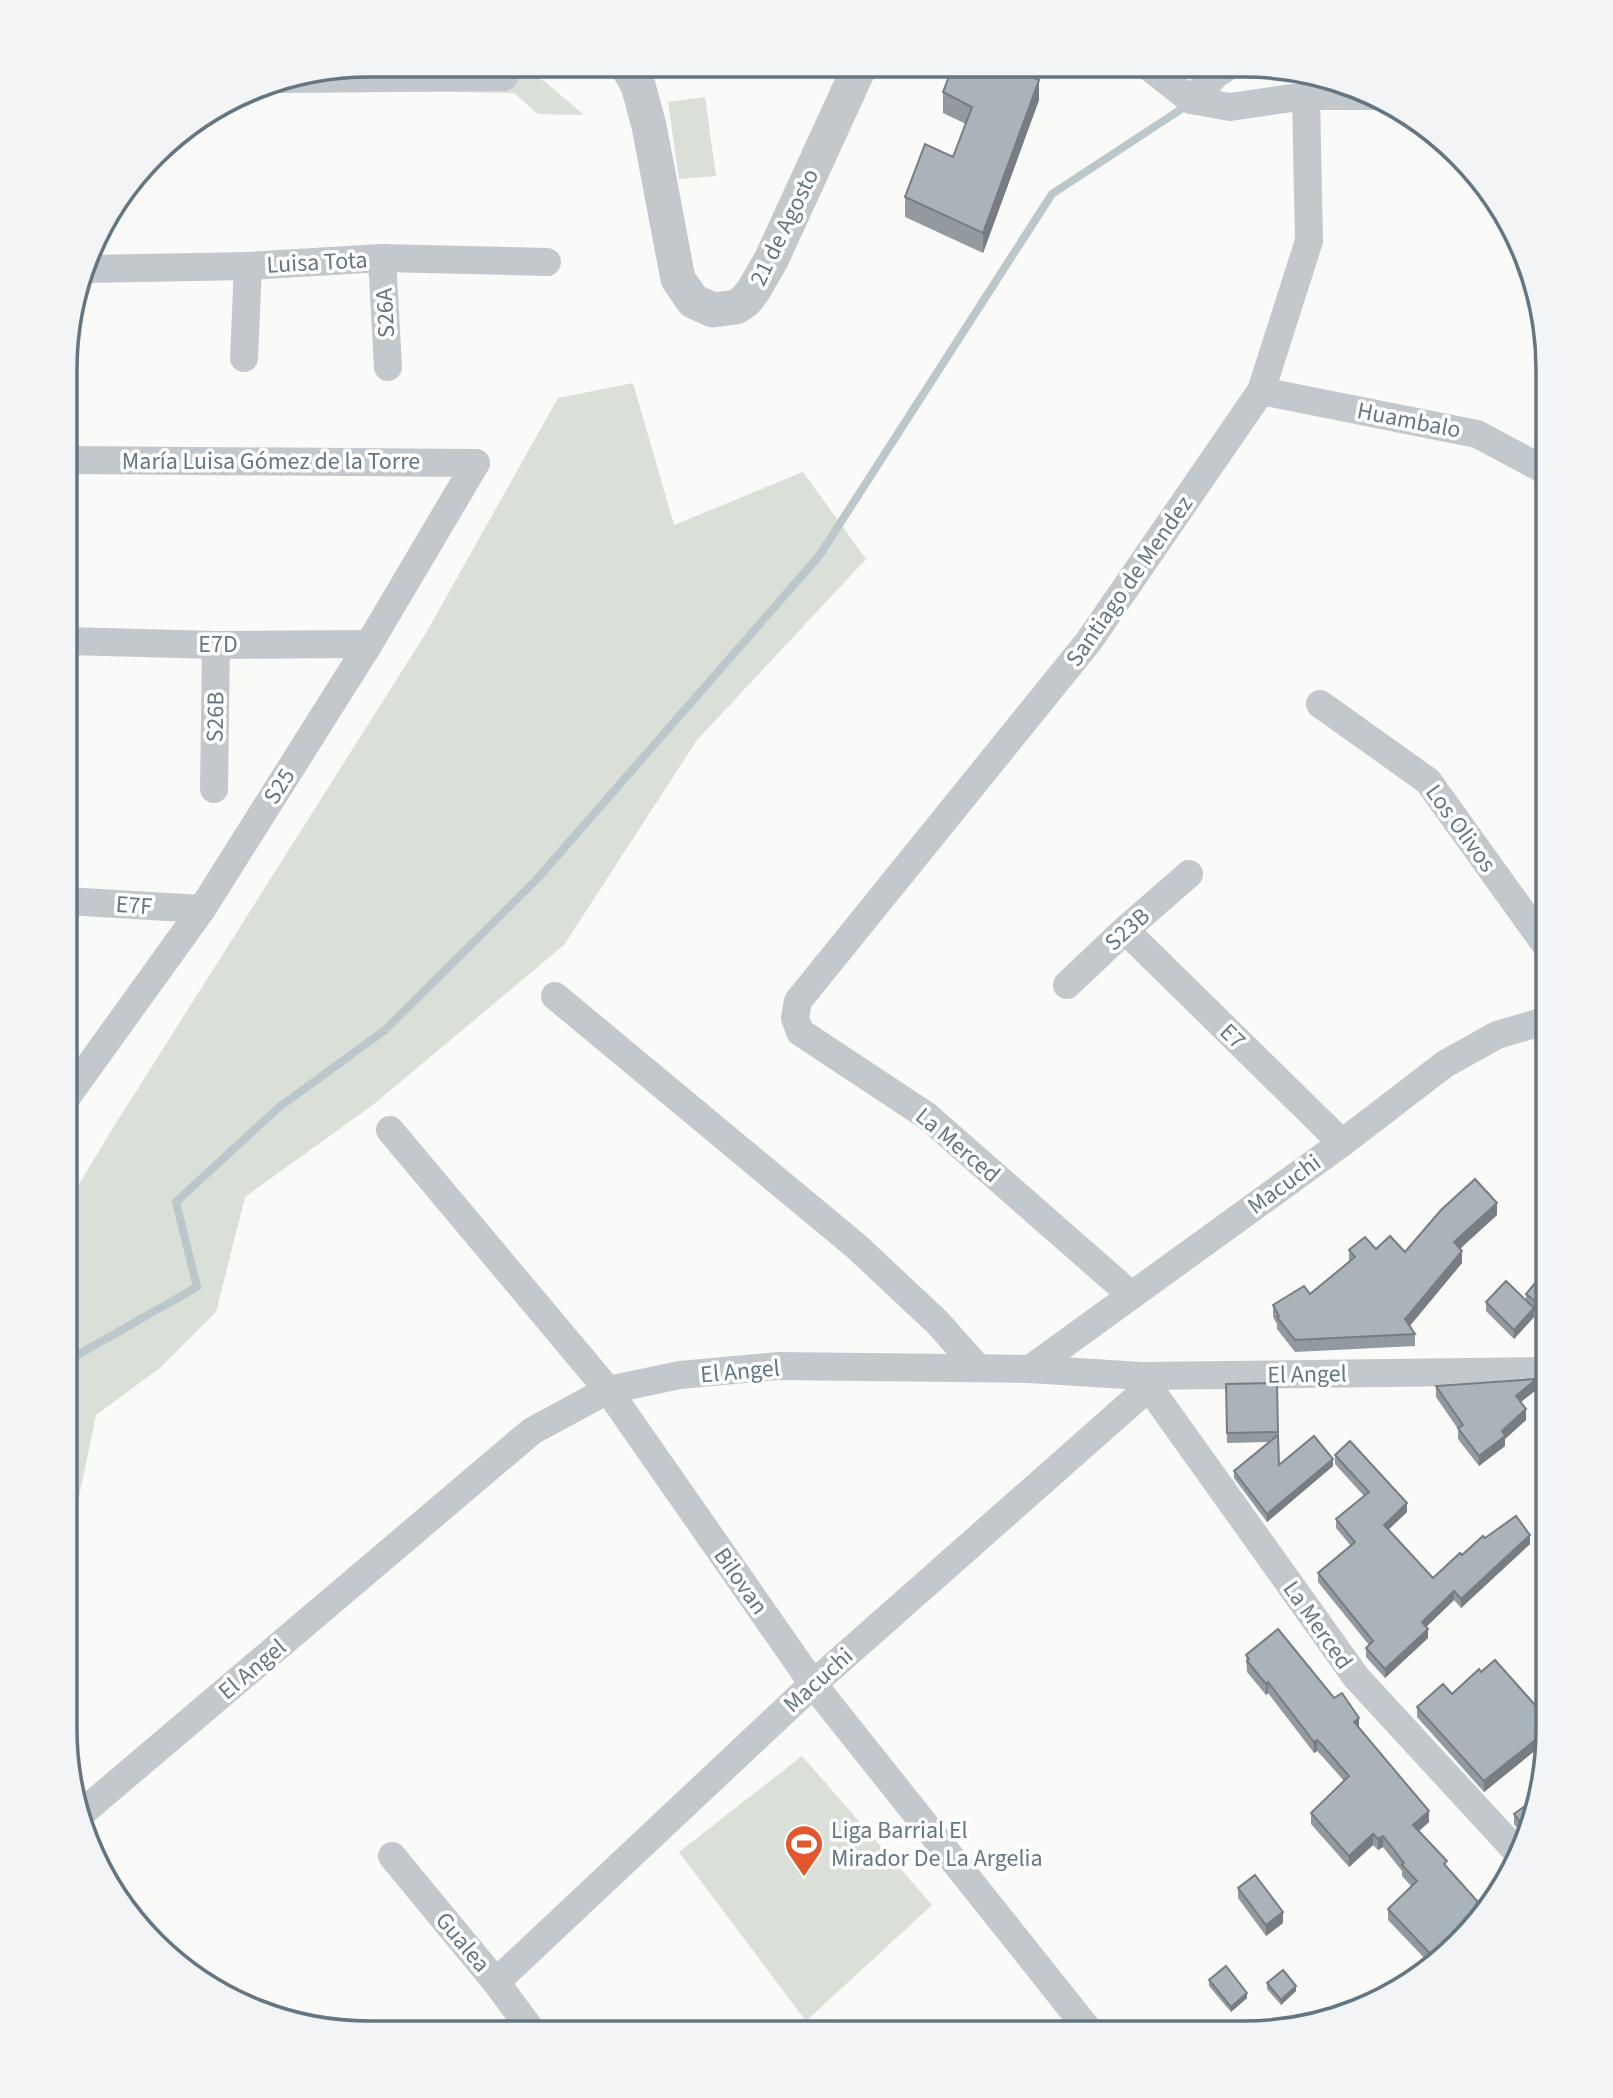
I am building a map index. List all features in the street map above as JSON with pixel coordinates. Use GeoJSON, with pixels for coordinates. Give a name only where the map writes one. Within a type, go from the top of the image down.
{"type":"FeatureCollection","features":[{"type":"Feature","properties":{"kind":"street"},"geometry":{"type":"LineString","coordinates":[[341,78],[504,77]]}},
{"type":"Feature","properties":{"kind":"street","name":"21 de Agosto"},"geometry":{"type":"LineString","coordinates":[[634,77],[649,126],[678,279],[693,301],[713,310],[736,307],[753,291],[771,260],[855,77]]}},
{"type":"Feature","properties":{"kind":"street"},"geometry":{"type":"LineString","coordinates":[[1162,77],[1191,100],[1230,107],[1306,96],[1348,96]]}},
{"type":"Feature","properties":{"kind":"street"},"geometry":{"type":"LineString","coordinates":[[1191,100],[1213,77]]}},
{"type":"Feature","properties":{"kind":"street","name":"Santiago de Mendez"},"geometry":{"type":"LineString","coordinates":[[797,1001],[1089,641],[1261,391],[1308,241],[1306,96]]}},
{"type":"Feature","properties":{"kind":"street","name":"Luisa Tota"},"geometry":{"type":"LineString","coordinates":[[94,269],[248,266],[382,258],[547,262]]}},
{"type":"Feature","properties":{"kind":"street","name":"S26A"},"geometry":{"type":"LineString","coordinates":[[382,258],[388,367]]}},
{"type":"Feature","properties":{"kind":"street"},"geometry":{"type":"LineString","coordinates":[[244,358],[248,266]]}},
{"type":"Feature","properties":{"kind":"street","name":"Huambalo"},"geometry":{"type":"LineString","coordinates":[[1261,391],[1477,434],[1536,466]]}},
{"type":"Feature","properties":{"kind":"street","name":"María Luisa Gómez de la Torre"},"geometry":{"type":"LineString","coordinates":[[77,460],[476,463]]}},
{"type":"Feature","properties":{"kind":"street","name":"S25"},"geometry":{"type":"LineString","coordinates":[[77,1079],[202,909],[369,643],[476,463]]}},
{"type":"Feature","properties":{"kind":"street","name":"E7D"},"geometry":{"type":"LineString","coordinates":[[77,641],[216,645],[369,643]]}},
{"type":"Feature","properties":{"kind":"street","name":"S26B"},"geometry":{"type":"LineString","coordinates":[[214,789],[216,645]]}},
{"type":"Feature","properties":{"kind":"street","name":"Los Olivos"},"geometry":{"type":"LineString","coordinates":[[1321,704],[1428,780],[1536,931]]}},
{"type":"Feature","properties":{"kind":"street","name":"S23B"},"geometry":{"type":"LineString","coordinates":[[1067,985],[1189,874]]}},
{"type":"Feature","properties":{"kind":"street","name":"E7F"},"geometry":{"type":"LineString","coordinates":[[77,902],[202,909]]}},
{"type":"Feature","properties":{"kind":"street","name":"E7"},"geometry":{"type":"LineString","coordinates":[[1125,930],[1342,1143]]}},
{"type":"Feature","properties":{"kind":"street"},"geometry":{"type":"LineString","coordinates":[[555,996],[856,1246],[937,1322],[977,1367]]}},
{"type":"Feature","properties":{"kind":"street","name":"La Merced"},"geometry":{"type":"LineString","coordinates":[[797,1001],[794,1018],[800,1032],[927,1116],[1130,1294]]}},
{"type":"Feature","properties":{"kind":"street","name":"Macuchi"},"geometry":{"type":"LineString","coordinates":[[1030,1369],[1342,1143],[1445,1063],[1497,1035],[1536,1024]]}},
{"type":"Feature","properties":{"kind":"street","name":"Bilovan"},"geometry":{"type":"LineString","coordinates":[[390,1130],[608,1390],[813,1684],[1081,2021]]}},
{"type":"Feature","properties":{"kind":"street","name":"El Angel"},"geometry":{"type":"LineString","coordinates":[[88,1808],[532,1431],[608,1390],[680,1376],[778,1366],[1030,1369],[1145,1382],[1536,1371]]}},
{"type":"Feature","properties":{"kind":"street","name":"La Merced"},"geometry":{"type":"LineString","coordinates":[[1145,1382],[1356,1677],[1512,1845]]}},
{"type":"Feature","properties":{"kind":"street","name":"Macuchi"},"geometry":{"type":"LineString","coordinates":[[496,1982],[813,1684],[1145,1382]]}},
{"type":"Feature","properties":{"kind":"street","name":"Gualea"},"geometry":{"type":"LineString","coordinates":[[392,1856],[496,1982],[525,2021]]}},
{"type":"Feature","properties":{"kind":"shaded area"},"geometry":{"type":"Polygon","coordinates":[[[369,77],[539,77],[584,115],[538,114],[514,93],[287,89],[331,79],[369,77]]]}},
{"type":"Feature","properties":{"kind":"shaded area"},"geometry":{"type":"Polygon","coordinates":[[[705,97],[716,176],[679,179],[668,102],[705,97]]]}},
{"type":"Feature","properties":{"kind":"shaded area"},"geometry":{"type":"Polygon","coordinates":[[[633,383],[674,525],[803,472],[866,559],[697,740],[564,945],[374,1104],[245,1197],[216,1312],[160,1368],[96,1415],[77,1506],[77,1188],[426,633],[558,398],[633,383]]]}},
{"type":"Feature","properties":{"kind":"shaded area","name":"Liga Barrial El Mirador De La Argelia"},"geometry":{"type":"Polygon","coordinates":[[[802,1756],[932,1905],[806,2021],[679,1852],[802,1756]]]}},
{"type":"Feature","properties":{"kind":"building"},"geometry":{"type":"Polygon","coordinates":[[[949,77],[1032,77],[1039,80],[983,233],[905,197],[925,144],[953,157],[972,107],[943,92],[949,77]]]}},
{"type":"Feature","properties":{"kind":"building"},"geometry":{"type":"Polygon","coordinates":[[[1475,1179],[1497,1203],[1454,1242],[1462,1251],[1405,1319],[1415,1334],[1295,1340],[1277,1317],[1279,1316],[1273,1305],[1304,1286],[1310,1294],[1355,1257],[1349,1250],[1365,1237],[1376,1249],[1390,1236],[1405,1252],[1441,1210],[1475,1179]]]}},
{"type":"Feature","properties":{"kind":"building"},"geometry":{"type":"Polygon","coordinates":[[[1506,1281],[1534,1308],[1514,1330],[1486,1302],[1506,1281]]]}},
{"type":"Feature","properties":{"kind":"building"},"geometry":{"type":"Polygon","coordinates":[[[1536,1282],[1536,1302],[1526,1294],[1536,1282]]]}},
{"type":"Feature","properties":{"kind":"building"},"geometry":{"type":"Polygon","coordinates":[[[1536,1379],[1516,1396],[1526,1409],[1502,1431],[1505,1436],[1479,1456],[1458,1428],[1463,1425],[1436,1386],[1536,1379]]]}},
{"type":"Feature","properties":{"kind":"building"},"geometry":{"type":"Polygon","coordinates":[[[1277,1383],[1278,1432],[1227,1433],[1226,1384],[1277,1383]]]}},
{"type":"Feature","properties":{"kind":"building"},"geometry":{"type":"Polygon","coordinates":[[[1278,1435],[1279,1465],[1314,1436],[1333,1459],[1267,1514],[1234,1471],[1278,1435]]]}},
{"type":"Feature","properties":{"kind":"building"},"geometry":{"type":"Polygon","coordinates":[[[1350,1441],[1407,1503],[1384,1525],[1433,1578],[1460,1553],[1462,1555],[1483,1536],[1485,1538],[1516,1516],[1530,1535],[1461,1599],[1454,1591],[1422,1622],[1428,1629],[1385,1669],[1366,1648],[1373,1641],[1318,1573],[1355,1542],[1336,1519],[1369,1492],[1335,1455],[1350,1441]]]}},
{"type":"Feature","properties":{"kind":"building"},"geometry":{"type":"Polygon","coordinates":[[[1278,1629],[1334,1698],[1342,1693],[1359,1718],[1354,1722],[1429,1811],[1413,1825],[1447,1861],[1444,1864],[1479,1903],[1451,1936],[1431,1954],[1388,1909],[1417,1881],[1402,1865],[1404,1863],[1383,1836],[1378,1839],[1373,1834],[1349,1856],[1311,1813],[1349,1776],[1317,1740],[1314,1742],[1268,1682],[1266,1684],[1247,1661],[1249,1659],[1246,1655],[1278,1629]]]}},
{"type":"Feature","properties":{"kind":"building"},"geometry":{"type":"Polygon","coordinates":[[[1495,1660],[1536,1704],[1535,1740],[1484,1781],[1417,1707],[1443,1684],[1452,1694],[1479,1669],[1481,1672],[1495,1660]]]}},
{"type":"Feature","properties":{"kind":"building"},"geometry":{"type":"Polygon","coordinates":[[[1526,1805],[1521,1823],[1514,1814],[1526,1805]]]}},
{"type":"Feature","properties":{"kind":"building"},"geometry":{"type":"Polygon","coordinates":[[[1255,1875],[1283,1912],[1266,1925],[1238,1888],[1255,1875]]]}},
{"type":"Feature","properties":{"kind":"building"},"geometry":{"type":"Polygon","coordinates":[[[1226,1966],[1247,1993],[1231,2007],[1209,1980],[1226,1966]]]}},
{"type":"Feature","properties":{"kind":"building"},"geometry":{"type":"Polygon","coordinates":[[[1283,1970],[1296,1986],[1281,2000],[1267,1983],[1283,1970]]]}},
{"type":"Feature","properties":{"kind":"waterway"},"geometry":{"type":"LineString","coordinates":[[1226,80],[1230,77]]}},
{"type":"Feature","properties":{"kind":"waterway"},"geometry":{"type":"LineString","coordinates":[[77,1355],[197,1287],[176,1202],[278,1108],[385,1030],[537,879],[819,556],[1052,194],[1189,104]]}},
{"type":"Feature","properties":{"kind":"place","name":"Liga Barrial El Mirador De La Argelia"},"geometry":{"type":"Point","coordinates":[804,1878]}}]}
